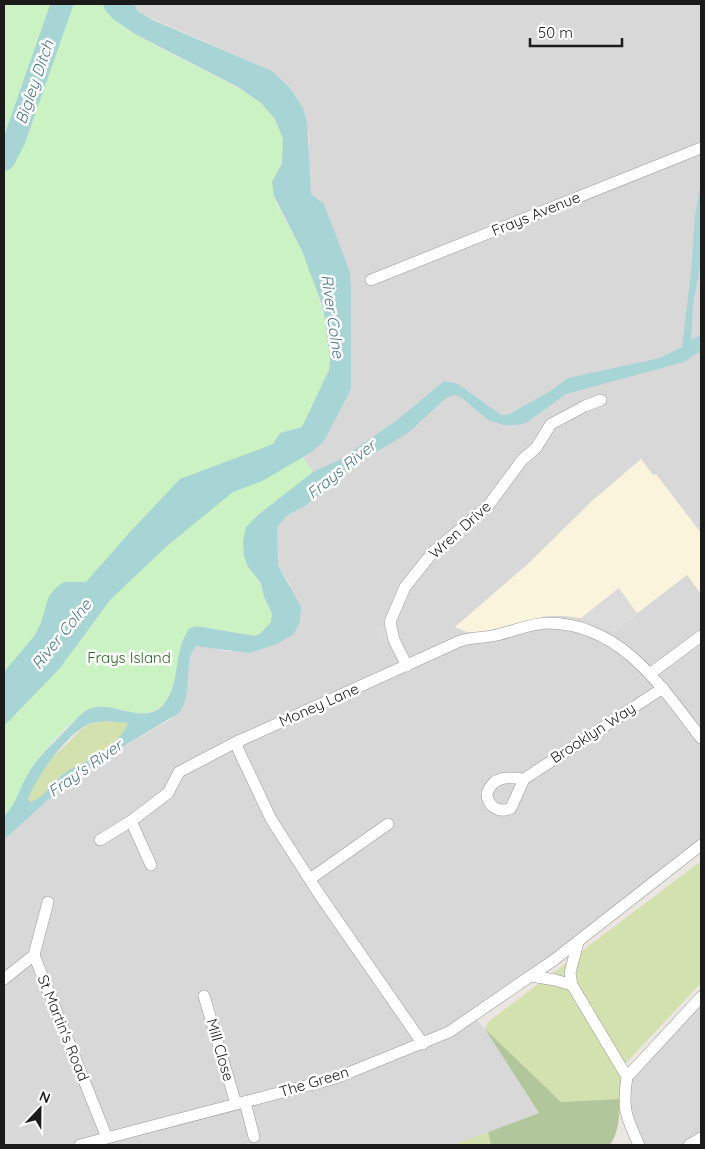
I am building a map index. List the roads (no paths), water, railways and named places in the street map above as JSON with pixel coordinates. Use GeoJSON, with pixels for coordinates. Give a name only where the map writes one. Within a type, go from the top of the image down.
{"type":"FeatureCollection","features":[{"type":"Feature","properties":{"kind":"street","name":"Frays Avenue"},"geometry":{"type":"LineString","coordinates":[[371,280],[699,149]]}},
{"type":"Feature","properties":{"kind":"street","name":"Wren Drive"},"geometry":{"type":"LineString","coordinates":[[407,666],[394,640],[390,622],[405,587],[434,552],[488,506],[522,460],[536,448],[551,424],[585,406],[601,400]]}},
{"type":"Feature","properties":{"kind":"street","name":"Money Lane"},"geometry":{"type":"LineString","coordinates":[[100,840],[131,822],[168,793],[179,772],[240,740],[472,637],[495,636],[530,625],[548,623],[580,628],[602,636],[626,650],[663,688],[701,738]]}},
{"type":"Feature","properties":{"kind":"street"},"geometry":{"type":"LineString","coordinates":[[651,674],[701,636]]}},
{"type":"Feature","properties":{"kind":"street","name":"Brooklyn Way"},"geometry":{"type":"LineString","coordinates":[[524,779],[663,688]]}},
{"type":"Feature","properties":{"kind":"street"},"geometry":{"type":"LineString","coordinates":[[240,740],[237,747],[271,819],[423,1044]]}},
{"type":"Feature","properties":{"kind":"street"},"geometry":{"type":"LineString","coordinates":[[131,822],[151,865]]}},
{"type":"Feature","properties":{"kind":"street"},"geometry":{"type":"LineString","coordinates":[[310,879],[388,824]]}},
{"type":"Feature","properties":{"kind":"street","name":"The Green"},"geometry":{"type":"LineString","coordinates":[[80,1145],[336,1078],[449,1032],[578,942],[701,846]]}},
{"type":"Feature","properties":{"kind":"street"},"geometry":{"type":"LineString","coordinates":[[34,955],[48,902]]}},
{"type":"Feature","properties":{"kind":"street"},"geometry":{"type":"LineString","coordinates":[[578,942],[570,973],[572,985],[627,1077]]}},
{"type":"Feature","properties":{"kind":"street","name":"St Martin's Road"},"geometry":{"type":"LineString","coordinates":[[4,979],[34,955],[107,1138]]}},
{"type":"Feature","properties":{"kind":"street"},"geometry":{"type":"LineString","coordinates":[[531,976],[572,985]]}},
{"type":"Feature","properties":{"kind":"street","name":"Mill Close"},"geometry":{"type":"LineString","coordinates":[[204,996],[240,1103],[254,1136]]}},
{"type":"Feature","properties":{"kind":"street"},"geometry":{"type":"LineString","coordinates":[[639,1145],[626,1116],[623,1100],[627,1077],[701,997]]}},
{"type":"Feature","properties":{"kind":"street"},"geometry":{"type":"LineString","coordinates":[[689,1145],[701,1138]]}},
{"type":"Feature","properties":{"kind":"water","name":"River Colne"},"geometry":{"type":"Polygon","coordinates":[[[103,4],[135,4],[137,11],[153,20],[272,71],[289,87],[303,108],[307,122],[311,194],[324,204],[350,272],[351,389],[324,441],[312,452],[262,481],[233,492],[168,545],[110,600],[60,668],[4,726],[4,672],[35,635],[41,623],[49,596],[56,588],[64,582],[86,582],[180,479],[273,444],[280,433],[302,427],[329,370],[330,359],[321,302],[302,251],[274,196],[272,182],[282,163],[283,139],[275,119],[261,103],[238,87],[135,34],[113,19],[105,10],[103,4]]]}},
{"type":"Feature","properties":{"kind":"water"},"geometry":{"type":"Polygon","coordinates":[[[701,182],[701,261],[693,305],[691,340],[701,335],[701,351],[684,362],[566,394],[526,423],[516,425],[504,425],[488,420],[461,397],[454,395],[446,398],[408,433],[348,469],[305,506],[288,515],[277,527],[278,565],[301,607],[300,621],[294,634],[277,644],[249,653],[196,646],[192,653],[188,670],[186,697],[179,713],[74,776],[4,840],[4,816],[15,801],[32,767],[82,714],[96,707],[137,713],[156,711],[164,704],[173,687],[181,647],[189,629],[196,626],[255,636],[260,634],[271,622],[272,613],[264,597],[261,583],[248,567],[244,556],[243,541],[246,527],[258,515],[313,472],[339,460],[396,421],[444,381],[458,384],[501,415],[508,415],[552,390],[568,378],[660,358],[682,347],[691,273],[695,216],[701,182]],[[105,721],[91,723],[80,729],[53,757],[38,779],[28,799],[31,802],[36,799],[66,772],[107,751],[122,734],[128,723],[105,721]]]}},
{"type":"Feature","properties":{"kind":"waterway","name":"Bigley Ditch"},"geometry":{"type":"LineString","coordinates":[[4,160],[14,141],[62,4]]}},
{"type":"Feature","properties":{"kind":"water label","name":"Frays River"},"geometry":{"type":"Point","coordinates":[341,469]}},
{"type":"Feature","properties":{"kind":"water label","name":"Fray's River"},"geometry":{"type":"Point","coordinates":[85,768]}},
{"type":"Feature","properties":{"kind":"park label","name":"Frays Island"},"geometry":{"type":"Point","coordinates":[129,658]}}]}
